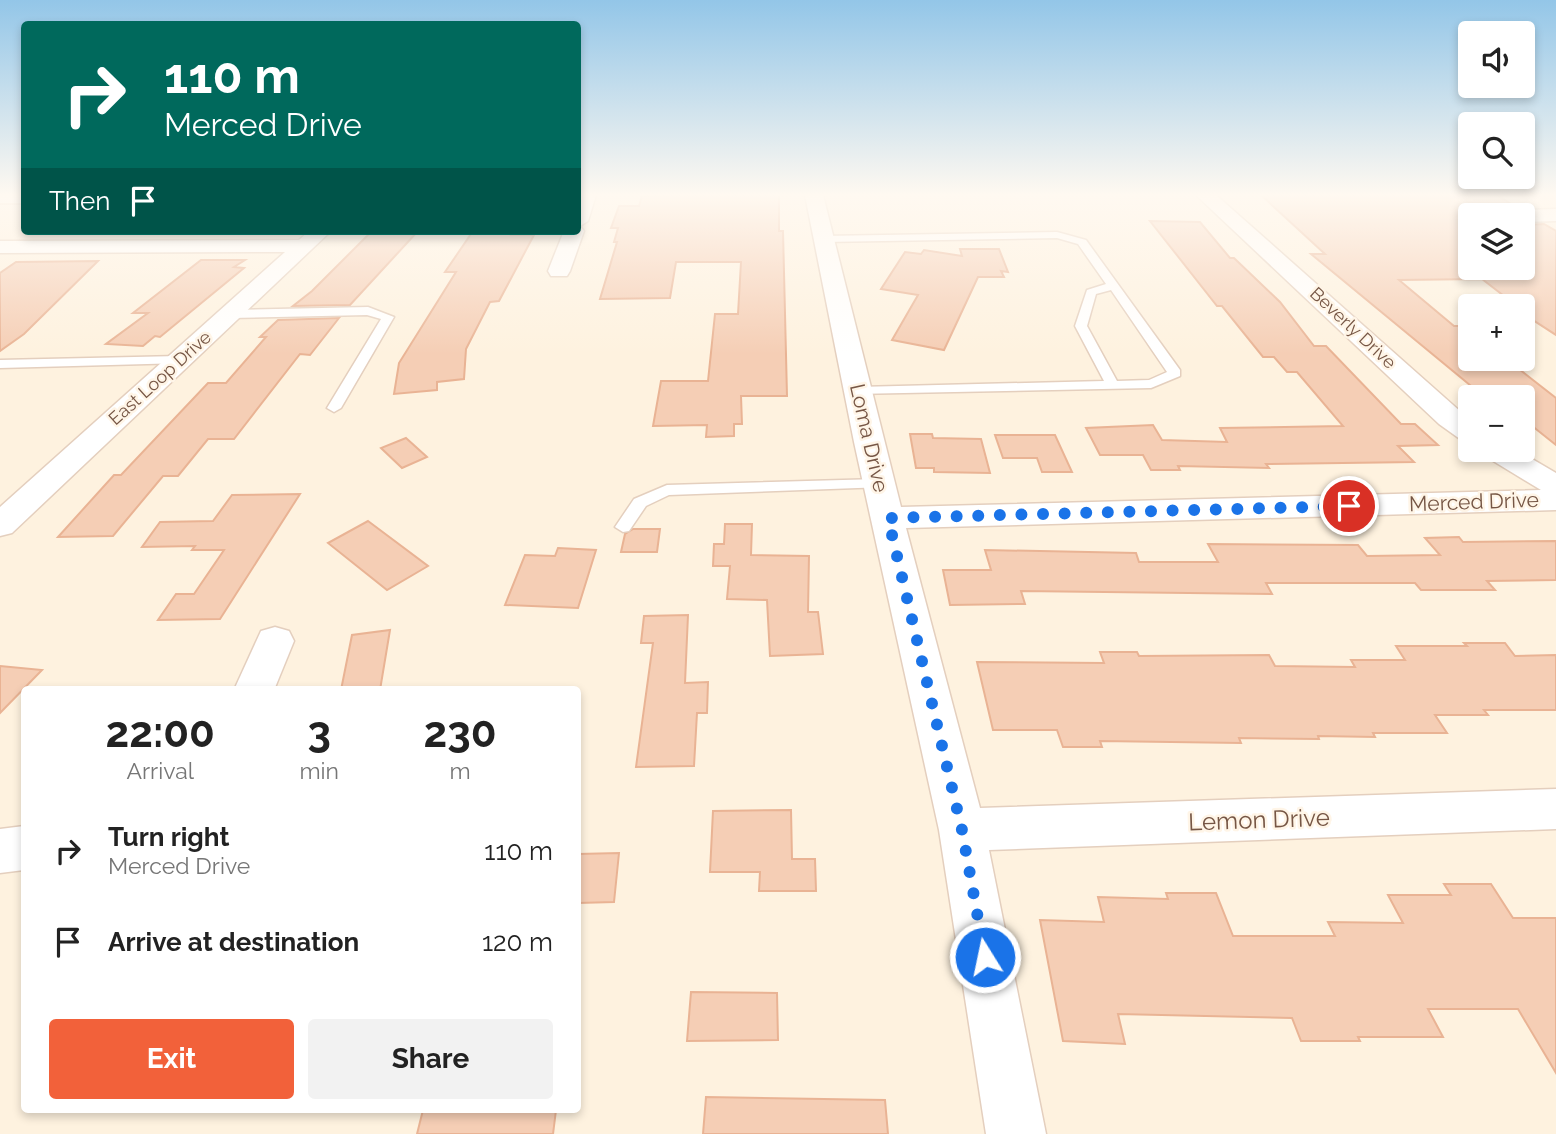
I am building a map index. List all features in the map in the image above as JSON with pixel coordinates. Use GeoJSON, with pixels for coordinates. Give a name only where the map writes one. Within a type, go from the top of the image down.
{"type":"FeatureCollection","features":[{"type":"Feature","properties":{"kind":"street","name":"East Loop Drive"},"geometry":{"type":"LineString","coordinates":[[0,525],[302,248]]}},
{"type":"Feature","properties":{"kind":"street"},"geometry":{"type":"LineString","coordinates":[[559,271],[568,248]]}},
{"type":"Feature","properties":{"kind":"street","name":"Loma Drive"},"geometry":{"type":"LineString","coordinates":[[825,248],[962,830],[1016,1134]]}},
{"type":"Feature","properties":{"kind":"street","name":"Beverly Drive"},"geometry":{"type":"LineString","coordinates":[[1265,248],[1458,423]]}},
{"type":"Feature","properties":{"kind":"street"},"geometry":{"type":"LineString","coordinates":[[1517,462],[1556,485]]}},
{"type":"Feature","properties":{"kind":"street","name":"Merced Drive"},"geometry":{"type":"LineString","coordinates":[[884,501],[1556,500]]}},
{"type":"Feature","properties":{"kind":"street"},"geometry":{"type":"LineString","coordinates":[[256,686],[275,641]]}},
{"type":"Feature","properties":{"kind":"street","name":"Lemon Drive"},"geometry":{"type":"LineString","coordinates":[[962,830],[1556,809]]}},
{"type":"Feature","properties":{"kind":"street"},"geometry":{"type":"LineString","coordinates":[[0,851],[21,848]]}},
{"type":"Feature","properties":{"kind":"lane"},"geometry":{"type":"LineString","coordinates":[[858,391],[1151,384],[1175,373],[1086,248]]}},
{"type":"Feature","properties":{"kind":"lane"},"geometry":{"type":"LineString","coordinates":[[1113,385],[1081,326],[1091,292],[1114,286]]}},
{"type":"Feature","properties":{"kind":"lane"},"geometry":{"type":"LineString","coordinates":[[230,314],[368,311],[388,317],[334,408]]}},
{"type":"Feature","properties":{"kind":"lane"},"geometry":{"type":"LineString","coordinates":[[0,364],[179,360]]}},
{"type":"Feature","properties":{"kind":"lane"},"geometry":{"type":"LineString","coordinates":[[623,527],[631,510],[646,496],[667,490],[884,501]]}},
{"type":"Feature","properties":{"kind":"building"},"geometry":{"type":"Polygon","coordinates":[[[355,248],[402,248],[350,305],[293,306],[355,248]]]}},
{"type":"Feature","properties":{"kind":"building"},"geometry":{"type":"Polygon","coordinates":[[[461,248],[527,248],[499,301],[490,302],[466,349],[464,379],[437,382],[437,390],[394,394],[399,363],[456,272],[445,272],[461,248]]]}},
{"type":"Feature","properties":{"kind":"building"},"geometry":{"type":"Polygon","coordinates":[[[615,248],[783,248],[787,396],[741,396],[742,424],[734,424],[734,436],[706,437],[707,425],[653,426],[661,381],[708,381],[715,314],[738,314],[741,262],[676,262],[670,298],[600,299],[615,248]]]}},
{"type":"Feature","properties":{"kind":"building"},"geometry":{"type":"Polygon","coordinates":[[[1171,248],[1222,248],[1280,302],[1314,346],[1326,346],[1401,424],[1415,424],[1438,445],[1398,446],[1414,462],[1266,464],[1269,468],[1178,466],[1180,470],[1151,470],[1143,455],[1100,455],[1086,428],[1153,425],[1162,440],[1227,442],[1220,428],[1343,426],[1297,372],[1287,372],[1274,357],[1263,357],[1222,306],[1217,306],[1171,248]]]}},
{"type":"Feature","properties":{"kind":"building"},"geometry":{"type":"Polygon","coordinates":[[[1318,248],[1458,248],[1458,279],[1399,280],[1454,326],[1458,326],[1458,371],[1522,371],[1556,398],[1556,445],[1535,428],[1535,385],[1470,385],[1311,254],[1325,254],[1318,248]]]}},
{"type":"Feature","properties":{"kind":"building"},"geometry":{"type":"Polygon","coordinates":[[[1535,248],[1556,248],[1556,335],[1535,321],[1535,294],[1501,294],[1483,280],[1535,280],[1535,248]]]}},
{"type":"Feature","properties":{"kind":"building"},"geometry":{"type":"Polygon","coordinates":[[[960,249],[999,249],[1008,272],[1001,271],[1004,277],[978,277],[944,350],[892,340],[918,295],[881,289],[905,252],[921,254],[924,250],[962,256],[960,249]]]}},
{"type":"Feature","properties":{"kind":"building"},"geometry":{"type":"Polygon","coordinates":[[[201,260],[245,260],[234,267],[244,268],[160,337],[155,336],[143,346],[106,344],[148,313],[133,313],[201,260]]]}},
{"type":"Feature","properties":{"kind":"building"},"geometry":{"type":"Polygon","coordinates":[[[98,261],[24,334],[0,351],[0,273],[16,262],[98,261]]]}},
{"type":"Feature","properties":{"kind":"building"},"geometry":{"type":"Polygon","coordinates":[[[339,318],[310,355],[300,354],[234,439],[208,439],[178,476],[163,476],[113,536],[58,537],[114,475],[121,475],[208,383],[226,383],[266,337],[260,337],[278,320],[339,318]]]}},
{"type":"Feature","properties":{"kind":"building"},"geometry":{"type":"Polygon","coordinates":[[[910,434],[932,434],[933,438],[981,439],[990,473],[934,472],[934,468],[916,468],[910,434]]]}},
{"type":"Feature","properties":{"kind":"building"},"geometry":{"type":"Polygon","coordinates":[[[995,435],[1055,435],[1072,472],[1042,472],[1037,458],[1003,458],[995,435]]]}},
{"type":"Feature","properties":{"kind":"building"},"geometry":{"type":"Polygon","coordinates":[[[406,438],[427,457],[402,468],[381,448],[406,438]]]}},
{"type":"Feature","properties":{"kind":"building"},"geometry":{"type":"Polygon","coordinates":[[[300,494],[220,619],[158,620],[176,594],[194,594],[224,550],[192,550],[195,546],[142,547],[160,522],[213,521],[232,495],[300,494]]]}},
{"type":"Feature","properties":{"kind":"building"},"geometry":{"type":"Polygon","coordinates":[[[368,521],[428,566],[387,590],[328,543],[368,521]]]}},
{"type":"Feature","properties":{"kind":"building"},"geometry":{"type":"Polygon","coordinates":[[[725,524],[752,524],[751,555],[809,556],[808,612],[818,612],[823,654],[770,656],[767,600],[727,599],[730,566],[713,566],[714,544],[724,544],[725,524]]]}},
{"type":"Feature","properties":{"kind":"building"},"geometry":{"type":"Polygon","coordinates":[[[633,529],[660,529],[657,552],[621,552],[625,534],[633,529]]]}},
{"type":"Feature","properties":{"kind":"building"},"geometry":{"type":"Polygon","coordinates":[[[1459,537],[1463,542],[1556,541],[1556,580],[1487,581],[1495,590],[1421,590],[1415,583],[1266,583],[1272,594],[1021,591],[1025,604],[950,605],[943,570],[991,570],[985,550],[1136,553],[1139,562],[1218,562],[1208,544],[1358,545],[1367,556],[1440,555],[1425,538],[1459,537]]]}},
{"type":"Feature","properties":{"kind":"building"},"geometry":{"type":"Polygon","coordinates":[[[558,548],[596,550],[578,608],[505,605],[525,555],[555,556],[558,548]]]}},
{"type":"Feature","properties":{"kind":"building"},"geometry":{"type":"Polygon","coordinates":[[[688,615],[685,683],[708,682],[707,713],[697,713],[694,766],[636,767],[653,643],[641,643],[644,616],[688,615]]]}},
{"type":"Feature","properties":{"kind":"building"},"geometry":{"type":"Polygon","coordinates":[[[390,630],[381,686],[342,686],[352,635],[390,630]]]}},
{"type":"Feature","properties":{"kind":"building"},"geometry":{"type":"Polygon","coordinates":[[[1464,643],[1505,643],[1515,656],[1556,655],[1556,710],[1484,710],[1488,715],[1435,715],[1447,733],[1373,733],[1375,737],[1318,736],[1319,739],[1239,738],[1241,743],[1100,741],[1102,747],[1063,747],[1057,730],[993,730],[977,662],[1104,663],[1100,652],[1137,652],[1139,656],[1269,655],[1275,666],[1355,667],[1351,660],[1405,660],[1396,646],[1467,646],[1464,643]]]}},
{"type":"Feature","properties":{"kind":"building"},"geometry":{"type":"Polygon","coordinates":[[[0,666],[42,670],[26,686],[21,686],[21,692],[0,713],[0,666]]]}},
{"type":"Feature","properties":{"kind":"building"},"geometry":{"type":"Polygon","coordinates":[[[791,810],[792,859],[815,859],[816,891],[759,891],[760,872],[710,872],[713,811],[791,810]]]}},
{"type":"Feature","properties":{"kind":"building"},"geometry":{"type":"Polygon","coordinates":[[[619,853],[614,902],[581,903],[581,854],[619,853]]]}},
{"type":"Feature","properties":{"kind":"building"},"geometry":{"type":"Polygon","coordinates":[[[1444,884],[1491,884],[1513,918],[1556,918],[1556,1073],[1518,1009],[1428,1009],[1443,1037],[1358,1037],[1360,1041],[1301,1041],[1292,1018],[1118,1014],[1125,1044],[1063,1041],[1040,920],[1104,922],[1098,897],[1168,899],[1166,893],[1216,893],[1233,936],[1335,936],[1328,922],[1403,923],[1388,895],[1451,895],[1444,884]]]}},
{"type":"Feature","properties":{"kind":"building"},"geometry":{"type":"Polygon","coordinates":[[[691,992],[777,993],[778,1040],[687,1041],[691,992]]]}},
{"type":"Feature","properties":{"kind":"building"},"geometry":{"type":"Polygon","coordinates":[[[706,1097],[885,1100],[888,1134],[703,1134],[706,1097]]]}},
{"type":"Feature","properties":{"kind":"building"},"geometry":{"type":"Polygon","coordinates":[[[422,1113],[556,1113],[553,1134],[417,1134],[422,1113]]]}},
{"type":"Feature","properties":{"kind":"route"},"geometry":{"type":"LineString","coordinates":[[985,957],[962,830],[888,518],[1349,506]]}}]}
